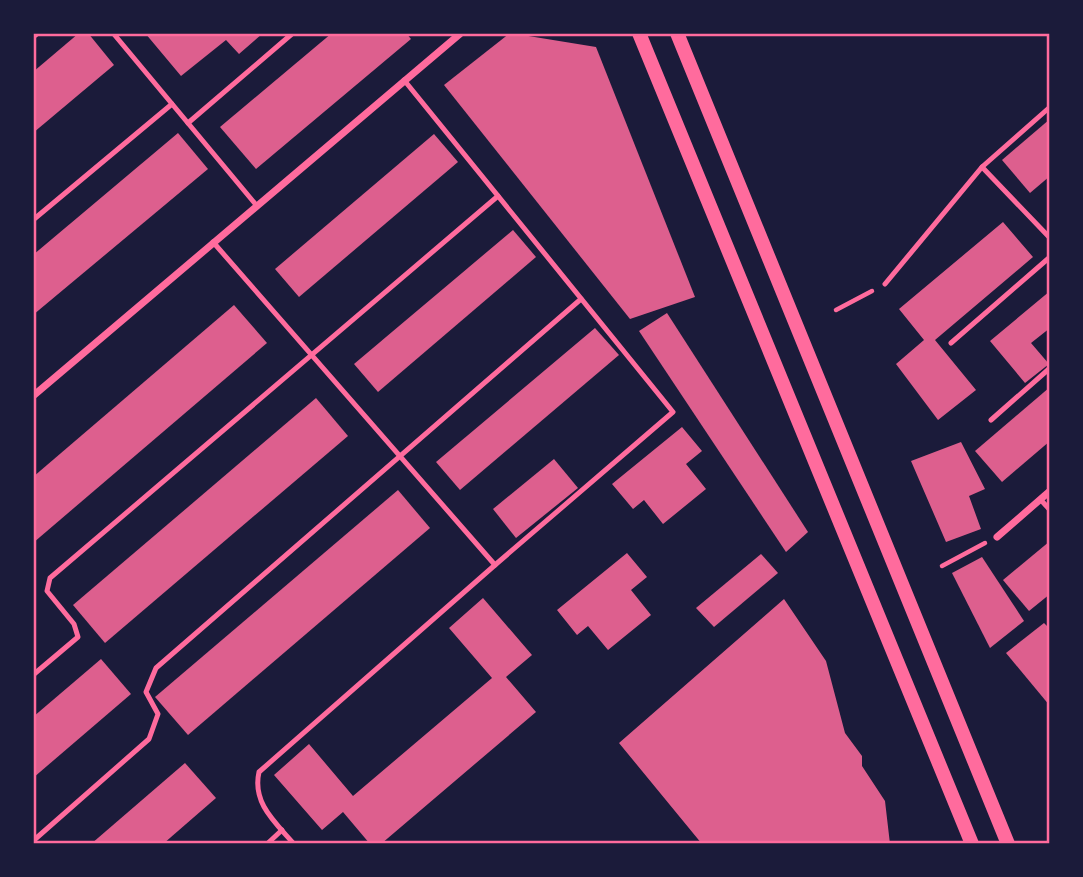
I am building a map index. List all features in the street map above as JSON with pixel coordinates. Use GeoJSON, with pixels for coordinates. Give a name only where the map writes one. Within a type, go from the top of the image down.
{"type":"FeatureCollection","features":[{"type":"Feature","properties":{"kind":"main road"},"geometry":{"type":"LineString","coordinates":[[639,33],[972,844]]}},
{"type":"Feature","properties":{"kind":"main road"},"geometry":{"type":"LineString","coordinates":[[677,33],[1008,844]]}},
{"type":"Feature","properties":{"kind":"street"},"geometry":{"type":"LineString","coordinates":[[34,395],[461,33]]}},
{"type":"Feature","properties":{"kind":"street"},"geometry":{"type":"LineString","coordinates":[[997,537],[1050,491]]}},
{"type":"Feature","properties":{"kind":"lane"},"geometry":{"type":"LineString","coordinates":[[33,37],[38,33]]}},
{"type":"Feature","properties":{"kind":"lane"},"geometry":{"type":"LineString","coordinates":[[113,33],[257,206]]}},
{"type":"Feature","properties":{"kind":"lane"},"geometry":{"type":"LineString","coordinates":[[188,123],[293,33]]}},
{"type":"Feature","properties":{"kind":"lane"},"geometry":{"type":"LineString","coordinates":[[294,844],[260,803],[256,788],[259,772],[673,412],[404,80]]}},
{"type":"Feature","properties":{"kind":"lane"},"geometry":{"type":"LineString","coordinates":[[33,220],[172,104]]}},
{"type":"Feature","properties":{"kind":"lane"},"geometry":{"type":"LineString","coordinates":[[885,284],[982,167],[1050,107]]}},
{"type":"Feature","properties":{"kind":"lane"},"geometry":{"type":"LineString","coordinates":[[982,167],[1050,237]]}},
{"type":"Feature","properties":{"kind":"lane"},"geometry":{"type":"LineString","coordinates":[[33,675],[78,637],[74,624],[47,591],[50,578],[498,195]]}},
{"type":"Feature","properties":{"kind":"lane"},"geometry":{"type":"LineString","coordinates":[[213,242],[495,565]]}},
{"type":"Feature","properties":{"kind":"lane"},"geometry":{"type":"LineString","coordinates":[[951,343],[1050,257]]}},
{"type":"Feature","properties":{"kind":"lane"},"geometry":{"type":"LineString","coordinates":[[33,841],[149,738],[158,714],[146,692],[156,668],[582,299]]}},
{"type":"Feature","properties":{"kind":"lane"},"geometry":{"type":"LineString","coordinates":[[991,420],[1050,368]]}},
{"type":"Feature","properties":{"kind":"lane"},"geometry":{"type":"LineString","coordinates":[[1040,499],[1050,510]]}},
{"type":"Feature","properties":{"kind":"lane"},"geometry":{"type":"LineString","coordinates":[[267,844],[282,830]]}},
{"type":"Feature","properties":{"kind":"path"},"geometry":{"type":"LineString","coordinates":[[836,310],[885,284]]}},
{"type":"Feature","properties":{"kind":"path"},"geometry":{"type":"LineString","coordinates":[[943,566],[997,537]]}},
{"type":"Feature","properties":{"kind":"building"},"geometry":{"type":"Polygon","coordinates":[[[79,33],[88,33],[114,65],[33,133],[33,72],[79,33]]]}},
{"type":"Feature","properties":{"kind":"building"},"geometry":{"type":"Polygon","coordinates":[[[145,33],[263,33],[239,54],[226,40],[181,76],[145,33]]]}},
{"type":"Feature","properties":{"kind":"building"},"geometry":{"type":"Polygon","coordinates":[[[332,33],[406,33],[411,39],[256,169],[220,127],[332,33]]]}},
{"type":"Feature","properties":{"kind":"building"},"geometry":{"type":"Polygon","coordinates":[[[510,33],[596,47],[695,297],[630,319],[444,85],[510,33]]]}},
{"type":"Feature","properties":{"kind":"building"},"geometry":{"type":"Polygon","coordinates":[[[1050,119],[1050,176],[1030,193],[1002,160],[1050,119]]]}},
{"type":"Feature","properties":{"kind":"building"},"geometry":{"type":"Polygon","coordinates":[[[178,133],[208,169],[33,315],[33,255],[178,133]]]}},
{"type":"Feature","properties":{"kind":"building"},"geometry":{"type":"Polygon","coordinates":[[[434,134],[458,162],[299,297],[275,269],[434,134]]]}},
{"type":"Feature","properties":{"kind":"building"},"geometry":{"type":"Polygon","coordinates":[[[1003,222],[1033,257],[935,340],[976,390],[938,420],[896,364],[924,340],[899,309],[1003,222]]]}},
{"type":"Feature","properties":{"kind":"building"},"geometry":{"type":"Polygon","coordinates":[[[513,230],[536,257],[378,392],[354,364],[513,230]]]}},
{"type":"Feature","properties":{"kind":"building"},"geometry":{"type":"Polygon","coordinates":[[[1050,291],[1050,328],[1031,343],[1049,364],[1025,383],[990,341],[1050,291]]]}},
{"type":"Feature","properties":{"kind":"building"},"geometry":{"type":"Polygon","coordinates":[[[234,305],[267,343],[33,543],[33,477],[234,305]]]}},
{"type":"Feature","properties":{"kind":"building"},"geometry":{"type":"Polygon","coordinates":[[[667,313],[808,532],[786,552],[639,331],[667,313]]]}},
{"type":"Feature","properties":{"kind":"building"},"geometry":{"type":"Polygon","coordinates":[[[595,328],[619,355],[460,490],[436,462],[595,328]]]}},
{"type":"Feature","properties":{"kind":"building"},"geometry":{"type":"Polygon","coordinates":[[[1050,387],[1050,441],[1002,482],[975,451],[1050,387]]]}},
{"type":"Feature","properties":{"kind":"building"},"geometry":{"type":"Polygon","coordinates":[[[316,398],[348,436],[105,643],[73,605],[316,398]]]}},
{"type":"Feature","properties":{"kind":"building"},"geometry":{"type":"Polygon","coordinates":[[[682,427],[702,451],[686,464],[706,489],[663,524],[644,500],[633,509],[612,484],[682,427]]]}},
{"type":"Feature","properties":{"kind":"building"},"geometry":{"type":"Polygon","coordinates":[[[961,442],[985,489],[969,496],[981,529],[946,542],[911,461],[961,442]]]}},
{"type":"Feature","properties":{"kind":"building"},"geometry":{"type":"Polygon","coordinates":[[[554,459],[578,488],[516,538],[493,509],[554,459]]]}},
{"type":"Feature","properties":{"kind":"building"},"geometry":{"type":"Polygon","coordinates":[[[398,490],[430,528],[188,735],[155,697],[398,490]]]}},
{"type":"Feature","properties":{"kind":"building"},"geometry":{"type":"Polygon","coordinates":[[[1050,541],[1050,594],[1029,611],[1003,580],[1050,541]]]}},
{"type":"Feature","properties":{"kind":"building"},"geometry":{"type":"Polygon","coordinates":[[[627,553],[647,577],[631,590],[651,615],[608,650],[588,626],[577,635],[557,610],[627,553]]]}},
{"type":"Feature","properties":{"kind":"building"},"geometry":{"type":"Polygon","coordinates":[[[761,554],[778,573],[714,627],[696,608],[761,554]]]}},
{"type":"Feature","properties":{"kind":"building"},"geometry":{"type":"Polygon","coordinates":[[[982,557],[1024,621],[990,648],[952,573],[982,557]]]}},
{"type":"Feature","properties":{"kind":"building"},"geometry":{"type":"Polygon","coordinates":[[[483,598],[532,655],[506,677],[536,712],[381,844],[370,844],[343,812],[322,830],[274,775],[309,744],[353,796],[492,678],[449,628],[483,598]]]}},
{"type":"Feature","properties":{"kind":"building"},"geometry":{"type":"Polygon","coordinates":[[[784,599],[826,661],[845,733],[862,756],[862,766],[885,801],[890,844],[702,844],[619,743],[784,599]]]}},
{"type":"Feature","properties":{"kind":"building"},"geometry":{"type":"Polygon","coordinates":[[[1044,623],[1050,629],[1050,706],[1006,653],[1044,623]]]}},
{"type":"Feature","properties":{"kind":"building"},"geometry":{"type":"Polygon","coordinates":[[[101,659],[131,694],[33,778],[33,717],[101,659]]]}},
{"type":"Feature","properties":{"kind":"building"},"geometry":{"type":"Polygon","coordinates":[[[185,763],[216,798],[163,844],[91,844],[185,763]]]}}]}
